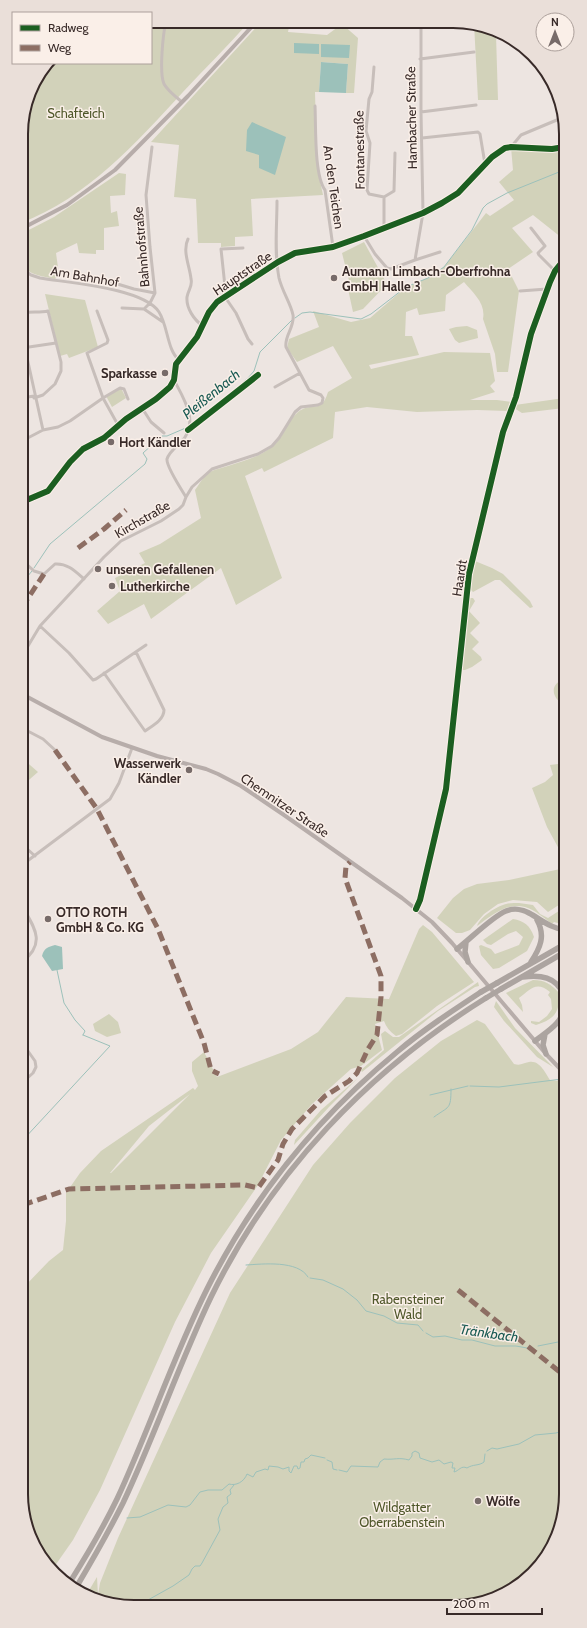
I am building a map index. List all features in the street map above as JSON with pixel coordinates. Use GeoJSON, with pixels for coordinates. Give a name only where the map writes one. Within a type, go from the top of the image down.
{"type":"FeatureCollection","features":[{"type":"Feature","properties":{"kind":"highway"},"geometry":{"type":"LineString","coordinates":[[457,949],[505,911],[512,909],[529,912],[549,926],[559,928]]}},
{"type":"Feature","properties":{"kind":"highway"},"geometry":{"type":"LineString","coordinates":[[530,963],[539,948],[542,939],[541,927],[536,918]]}},
{"type":"Feature","properties":{"kind":"highway"},"geometry":{"type":"LineString","coordinates":[[466,942],[465,952],[468,962]]}},
{"type":"Feature","properties":{"kind":"highway"},"geometry":{"type":"LineString","coordinates":[[72,1579],[97,1539],[117,1498],[186,1335],[208,1288],[232,1242],[260,1199],[311,1134],[359,1085],[418,1036],[481,992],[559,947]]}},
{"type":"Feature","properties":{"kind":"highway"},"geometry":{"type":"LineString","coordinates":[[78,1584],[124,1502],[187,1350],[212,1295],[238,1247],[283,1179],[314,1142],[364,1090],[420,1043],[486,998],[559,955]]}},
{"type":"Feature","properties":{"kind":"highway"},"geometry":{"type":"LineString","coordinates":[[520,977],[537,975],[547,977],[559,987]]}},
{"type":"Feature","properties":{"kind":"highway"},"geometry":{"type":"LineString","coordinates":[[535,1041],[546,1034],[559,1020]]}},
{"type":"Feature","properties":{"kind":"highway"},"geometry":{"type":"LineString","coordinates":[[546,1034],[544,1045],[546,1054]]}},
{"type":"Feature","properties":{"kind":"main road"},"geometry":{"type":"LineString","coordinates":[[28,225],[67,205],[115,170],[182,102],[250,28]]}},
{"type":"Feature","properties":{"kind":"main road"},"geometry":{"type":"LineString","coordinates":[[511,147],[552,149],[559,148]]}},
{"type":"Feature","properties":{"kind":"main road","name":"Hauptstraße"},"geometry":{"type":"LineString","coordinates":[[28,499],[48,491],[78,454],[87,447],[104,438],[118,425],[163,393],[174,380],[176,366],[179,360],[192,345],[209,312],[217,302],[278,262],[295,254],[333,247],[423,213],[449,199],[502,149],[511,147]]}},
{"type":"Feature","properties":{"kind":"main road","name":"Chemnitzer Straße"},"geometry":{"type":"LineString","coordinates":[[28,697],[102,737],[132,748],[206,769],[241,786],[416,909],[432,922],[559,1068]]}},
{"type":"Feature","properties":{"kind":"street"},"geometry":{"type":"LineString","coordinates":[[165,28],[163,39],[162,78],[168,89],[182,102]]}},
{"type":"Feature","properties":{"kind":"street","name":"Hambacher Straße"},"geometry":{"type":"LineString","coordinates":[[415,260],[423,213],[420,59],[421,28]]}},
{"type":"Feature","properties":{"kind":"street"},"geometry":{"type":"LineString","coordinates":[[420,59],[474,52]]}},
{"type":"Feature","properties":{"kind":"street","name":"Fontanestraße"},"geometry":{"type":"LineString","coordinates":[[374,67],[366,132],[370,143],[367,190],[371,196],[384,197]]}},
{"type":"Feature","properties":{"kind":"street"},"geometry":{"type":"LineString","coordinates":[[421,112],[476,105]]}},
{"type":"Feature","properties":{"kind":"street","name":"An den Teichen"},"geometry":{"type":"LineString","coordinates":[[315,106],[318,165],[322,187],[325,190],[333,247]]}},
{"type":"Feature","properties":{"kind":"street"},"geometry":{"type":"LineString","coordinates":[[511,147],[521,135],[558,120]]}},
{"type":"Feature","properties":{"kind":"street"},"geometry":{"type":"LineString","coordinates":[[422,138],[478,132],[480,134],[485,164]]}},
{"type":"Feature","properties":{"kind":"street","name":"Bahnhofstraße"},"geometry":{"type":"LineString","coordinates":[[152,147],[146,195],[155,293],[150,303],[159,312],[174,355],[179,360]]}},
{"type":"Feature","properties":{"kind":"street"},"geometry":{"type":"LineString","coordinates":[[384,228],[384,197],[394,191],[395,153]]}},
{"type":"Feature","properties":{"kind":"street","name":"Kirchstraße"},"geometry":{"type":"LineString","coordinates":[[28,646],[40,626],[122,541],[171,515],[183,505],[192,487],[212,469],[258,454],[272,446],[279,438],[295,412],[301,407],[318,405],[322,403],[323,398],[321,394],[309,390],[285,343],[293,320],[290,307],[282,288],[278,262],[277,201]]}},
{"type":"Feature","properties":{"kind":"street"},"geometry":{"type":"LineString","coordinates":[[531,228],[545,246],[538,253],[539,255],[555,271]]}},
{"type":"Feature","properties":{"kind":"street"},"geometry":{"type":"LineString","coordinates":[[364,236],[386,268],[391,269],[440,252]]}},
{"type":"Feature","properties":{"kind":"street"},"geometry":{"type":"LineString","coordinates":[[188,239],[186,242],[187,254],[192,285],[187,300],[192,317],[202,326]]}},
{"type":"Feature","properties":{"kind":"street"},"geometry":{"type":"LineString","coordinates":[[225,297],[222,249],[243,248]]}},
{"type":"Feature","properties":{"kind":"street","name":"Haardt"},"geometry":{"type":"LineString","coordinates":[[416,909],[420,900],[446,789],[469,574],[503,432],[516,397],[531,334],[547,289],[555,271],[559,266]]}},
{"type":"Feature","properties":{"kind":"street","name":"Am Bahnhof"},"geometry":{"type":"LineString","coordinates":[[28,273],[40,278],[124,292],[150,303]]}},
{"type":"Feature","properties":{"kind":"street","name":"Am Bahnhof"},"geometry":{"type":"LineString","coordinates":[[91,276],[155,293]]}},
{"type":"Feature","properties":{"kind":"street","name":"Am Bahnhof"},"geometry":{"type":"LineString","coordinates":[[124,286],[124,292]]}},
{"type":"Feature","properties":{"kind":"street"},"geometry":{"type":"LineString","coordinates":[[520,291],[541,288],[547,289]]}},
{"type":"Feature","properties":{"kind":"street","name":"Hauptstraße"},"geometry":{"type":"LineString","coordinates":[[225,297],[236,313],[252,344]]}},
{"type":"Feature","properties":{"kind":"street"},"geometry":{"type":"LineString","coordinates":[[150,303],[144,308],[164,323]]}},
{"type":"Feature","properties":{"kind":"street","name":"Am Bahnhof"},"geometry":{"type":"LineString","coordinates":[[122,308],[126,310],[144,308]]}},
{"type":"Feature","properties":{"kind":"street"},"geometry":{"type":"LineString","coordinates":[[28,312],[48,311],[61,364],[61,371],[58,380],[43,395],[28,398]]}},
{"type":"Feature","properties":{"kind":"street"},"geometry":{"type":"LineString","coordinates":[[97,311],[108,340],[105,345],[86,353],[102,398],[118,425]]}},
{"type":"Feature","properties":{"kind":"street"},"geometry":{"type":"LineString","coordinates":[[29,347],[56,344]]}},
{"type":"Feature","properties":{"kind":"street"},"geometry":{"type":"LineString","coordinates":[[28,366],[34,397],[43,430]]}},
{"type":"Feature","properties":{"kind":"street"},"geometry":{"type":"LineString","coordinates":[[275,387],[300,373]]}},
{"type":"Feature","properties":{"kind":"street"},"geometry":{"type":"LineString","coordinates":[[174,380],[188,406],[190,415],[188,430],[183,440],[171,452],[167,459],[167,463],[186,497]]}},
{"type":"Feature","properties":{"kind":"street"},"geometry":{"type":"LineString","coordinates":[[28,438],[43,430],[58,427],[70,421],[102,398],[122,388],[128,400]]}},
{"type":"Feature","properties":{"kind":"street"},"geometry":{"type":"LineString","coordinates":[[142,408],[151,422],[164,433]]}},
{"type":"Feature","properties":{"kind":"street"},"geometry":{"type":"LineString","coordinates":[[28,566],[44,574],[55,564],[58,564],[70,567],[84,579]]}},
{"type":"Feature","properties":{"kind":"street"},"geometry":{"type":"LineString","coordinates":[[40,626],[75,659],[91,679],[96,679],[146,645]]}},
{"type":"Feature","properties":{"kind":"street"},"geometry":{"type":"LineString","coordinates":[[104,673],[145,730],[162,718],[164,715],[164,710],[136,652]]}},
{"type":"Feature","properties":{"kind":"street"},"geometry":{"type":"LineString","coordinates":[[28,731],[43,739],[55,750]]}},
{"type":"Feature","properties":{"kind":"street"},"geometry":{"type":"LineString","coordinates":[[28,860],[110,799],[116,790],[132,748]]}},
{"type":"Feature","properties":{"kind":"street"},"geometry":{"type":"LineString","coordinates":[[28,850],[35,856]]}},
{"type":"Feature","properties":{"kind":"street"},"geometry":{"type":"LineString","coordinates":[[28,917],[36,931],[37,939],[32,953],[28,957]]}},
{"type":"Feature","properties":{"kind":"street"},"geometry":{"type":"LineString","coordinates":[[28,1052],[36,1067],[33,1073],[28,1078]]}},
{"type":"Feature","properties":{"kind":"green space","name":"Schafteich"},"geometry":{"type":"Polygon","coordinates":[[[152,28],[244,28],[147,131],[109,167],[68,199],[28,220],[28,127],[36,94],[42,81],[54,64],[152,64],[152,28]]]}},
{"type":"Feature","properties":{"kind":"green space"},"geometry":{"type":"Polygon","coordinates":[[[256,28],[289,28],[288,32],[327,35],[337,28],[347,28],[358,38],[354,93],[346,93],[348,64],[321,62],[319,92],[315,92],[317,167],[323,195],[251,199],[253,236],[235,237],[235,246],[221,247],[221,243],[198,243],[196,199],[174,197],[179,145],[151,142],[256,28]]]}},
{"type":"Feature","properties":{"kind":"green space"},"geometry":{"type":"Polygon","coordinates":[[[474,30],[496,37],[498,100],[478,100],[474,30]]]}},
{"type":"Feature","properties":{"kind":"green space"},"geometry":{"type":"Polygon","coordinates":[[[511,147],[552,149],[559,148],[559,236],[533,215],[512,228],[533,252],[508,269],[519,291],[508,372],[497,372],[495,354],[483,319],[483,308],[481,303],[464,282],[446,295],[445,311],[419,315],[417,308],[406,312],[405,336],[412,336],[419,355],[369,365],[371,369],[444,352],[490,353],[495,381],[490,386],[495,392],[470,400],[497,400],[511,402],[508,411],[477,410],[417,412],[367,407],[335,412],[333,438],[264,472],[262,468],[245,476],[282,578],[236,605],[221,568],[151,619],[144,604],[108,624],[97,611],[120,591],[115,578],[145,563],[139,553],[160,544],[201,518],[195,490],[206,475],[214,470],[253,458],[268,450],[277,442],[298,412],[308,407],[319,406],[325,399],[328,392],[352,378],[333,346],[297,362],[287,348],[289,339],[319,327],[313,311],[351,322],[370,318],[406,287],[428,278],[444,267],[486,213],[490,216],[514,200],[499,182],[513,170],[511,147]]]}},
{"type":"Feature","properties":{"kind":"green space"},"geometry":{"type":"Polygon","coordinates":[[[119,173],[126,174],[125,195],[110,196],[111,213],[117,211],[119,226],[104,228],[104,250],[96,250],[96,254],[79,253],[77,243],[56,253],[59,275],[55,279],[28,271],[28,230],[54,217],[119,173]]]}},
{"type":"Feature","properties":{"kind":"green space"},"geometry":{"type":"Polygon","coordinates":[[[364,242],[387,284],[363,309],[353,312],[348,289],[350,285],[342,253],[364,242]]]}},
{"type":"Feature","properties":{"kind":"green space"},"geometry":{"type":"Polygon","coordinates":[[[45,294],[85,300],[98,347],[69,358],[67,354],[60,356],[45,294]]]}},
{"type":"Feature","properties":{"kind":"green space"},"geometry":{"type":"Polygon","coordinates":[[[467,326],[477,330],[478,338],[459,343],[455,340],[449,329],[467,326]]]}},
{"type":"Feature","properties":{"kind":"green space"},"geometry":{"type":"Polygon","coordinates":[[[121,388],[126,398],[112,407],[106,396],[121,388]]]}},
{"type":"Feature","properties":{"kind":"green space"},"geometry":{"type":"Polygon","coordinates":[[[559,399],[559,409],[522,413],[514,408],[515,405],[559,399]]]}},
{"type":"Feature","properties":{"kind":"green space"},"geometry":{"type":"Polygon","coordinates":[[[475,561],[503,574],[530,601],[533,607],[530,608],[500,580],[495,580],[473,592],[469,588],[475,561]]]}},
{"type":"Feature","properties":{"kind":"green space"},"geometry":{"type":"Polygon","coordinates":[[[468,598],[473,598],[475,601],[469,611],[480,623],[470,633],[479,642],[472,649],[481,657],[482,660],[472,667],[461,670],[468,598]]]}},
{"type":"Feature","properties":{"kind":"green space"},"geometry":{"type":"Polygon","coordinates":[[[559,682],[559,701],[554,691],[556,684],[559,682]]]}},
{"type":"Feature","properties":{"kind":"green space"},"geometry":{"type":"Polygon","coordinates":[[[28,763],[38,772],[28,781],[28,763]]]}},
{"type":"Feature","properties":{"kind":"green space"},"geometry":{"type":"Polygon","coordinates":[[[558,764],[559,849],[547,827],[532,788],[545,782],[553,775],[550,765],[558,764]]]}},
{"type":"Feature","properties":{"kind":"green space"},"geometry":{"type":"Polygon","coordinates":[[[559,869],[559,905],[548,912],[537,902],[513,900],[498,904],[484,914],[470,930],[462,933],[456,933],[437,918],[453,898],[464,889],[477,884],[509,880],[559,869]]]}},
{"type":"Feature","properties":{"kind":"green space"},"geometry":{"type":"Polygon","coordinates":[[[519,903],[533,905],[540,914],[548,918],[559,911],[559,923],[554,922],[552,924],[539,914],[525,907],[512,906],[500,911],[477,926],[489,912],[502,905],[519,903]]]}},
{"type":"Feature","properties":{"kind":"green space"},"geometry":{"type":"Polygon","coordinates":[[[513,919],[526,924],[531,929],[534,937],[527,951],[499,968],[493,969],[481,955],[479,946],[481,945],[491,949],[495,954],[519,945],[523,937],[516,931],[508,934],[491,945],[487,944],[483,940],[513,919]]]}},
{"type":"Feature","properties":{"kind":"green space"},"geometry":{"type":"Polygon","coordinates":[[[423,925],[432,932],[474,982],[437,1006],[402,1034],[396,1036],[390,1031],[384,1021],[375,1024],[382,1050],[361,1066],[351,1069],[312,1104],[281,1140],[258,1185],[211,1253],[175,1322],[100,1490],[73,1540],[56,1565],[39,1541],[29,1508],[28,1283],[49,1261],[63,1250],[66,1221],[66,1193],[80,1173],[101,1151],[193,1088],[195,1090],[198,1086],[192,1071],[192,1062],[204,1052],[217,1077],[291,1049],[318,1032],[346,997],[389,999],[419,929],[423,925]],[[190,1094],[149,1126],[111,1173],[190,1094]]]}},
{"type":"Feature","properties":{"kind":"green space"},"geometry":{"type":"Polygon","coordinates":[[[533,980],[548,983],[559,993],[559,1000],[555,1014],[548,1020],[536,1025],[531,1023],[531,1021],[539,1022],[547,1016],[552,1009],[551,999],[548,995],[550,992],[541,987],[530,989],[519,998],[523,1012],[506,993],[533,980]]]}},
{"type":"Feature","properties":{"kind":"green space"},"geometry":{"type":"Polygon","coordinates":[[[478,982],[479,986],[475,987],[438,1011],[362,1072],[361,1070],[384,1050],[381,1034],[385,1031],[393,1037],[399,1037],[478,982]]]}},
{"type":"Feature","properties":{"kind":"green space"},"geometry":{"type":"Polygon","coordinates":[[[496,1001],[515,1028],[553,1067],[537,1057],[504,1021],[494,1007],[496,1001]]]}},
{"type":"Feature","properties":{"kind":"green space"},"geometry":{"type":"Polygon","coordinates":[[[109,1014],[118,1022],[121,1033],[107,1037],[95,1031],[93,1024],[109,1014]]]}},
{"type":"Feature","properties":{"kind":"green space","name":"Rabensteiner Wald"},"geometry":{"type":"Polygon","coordinates":[[[477,1020],[485,1024],[514,1064],[520,1065],[529,1062],[536,1063],[542,1068],[550,1080],[557,1081],[559,1079],[559,1501],[557,1515],[545,1547],[533,1564],[523,1574],[506,1586],[474,1598],[460,1600],[127,1600],[113,1598],[98,1593],[100,1583],[118,1538],[230,1293],[313,1165],[350,1123],[395,1078],[441,1041],[477,1020]]]}},
{"type":"Feature","properties":{"kind":"green space"},"geometry":{"type":"Polygon","coordinates":[[[358,1078],[294,1145],[295,1140],[321,1110],[358,1078]]]}},
{"type":"Feature","properties":{"kind":"green space","name":"Rabensteiner Wald"},"geometry":{"type":"Polygon","coordinates":[[[97,1577],[98,1593],[89,1590],[97,1577]]]}},
{"type":"Feature","properties":{"kind":"water"},"geometry":{"type":"Polygon","coordinates":[[[294,43],[319,44],[319,54],[294,53],[294,43]]]}},
{"type":"Feature","properties":{"kind":"water"},"geometry":{"type":"Polygon","coordinates":[[[321,44],[350,45],[349,58],[321,57],[321,44]]]}},
{"type":"Feature","properties":{"kind":"water"},"geometry":{"type":"Polygon","coordinates":[[[321,62],[348,64],[346,93],[319,92],[321,62]]]}},
{"type":"Feature","properties":{"kind":"water"},"geometry":{"type":"Polygon","coordinates":[[[252,122],[286,137],[275,175],[259,168],[259,155],[246,151],[247,130],[252,122]]]}},
{"type":"Feature","properties":{"kind":"water"},"geometry":{"type":"Polygon","coordinates":[[[55,945],[62,947],[63,969],[52,971],[42,956],[47,948],[55,945]]]}},
{"type":"Feature","properties":{"kind":"waterway","name":"Pleißenbach"},"geometry":{"type":"LineString","coordinates":[[295,318],[302,313],[310,312],[361,319],[371,314],[406,287],[428,278],[444,267],[472,230],[483,208],[487,204],[507,193],[559,172]]}},
{"type":"Feature","properties":{"kind":"waterway","name":"Pleißenbach"},"geometry":{"type":"LineString","coordinates":[[190,425],[248,378],[254,371],[260,352],[292,320]]}},
{"type":"Feature","properties":{"kind":"waterway","name":"Pleißenbach"},"geometry":{"type":"LineString","coordinates":[[34,568],[50,544],[145,464],[147,459],[143,453],[162,436],[167,436],[188,427]]}},
{"type":"Feature","properties":{"kind":"waterway","name":"Pleißenbach"},"geometry":{"type":"LineString","coordinates":[[28,576],[32,571]]}},
{"type":"Feature","properties":{"kind":"waterway"},"geometry":{"type":"LineString","coordinates":[[57,970],[64,1003],[75,1020],[85,1031],[83,1035]]}},
{"type":"Feature","properties":{"kind":"waterway"},"geometry":{"type":"LineString","coordinates":[[28,1135],[110,1046],[83,1035]]}},
{"type":"Feature","properties":{"kind":"waterway"},"geometry":{"type":"LineString","coordinates":[[470,1086],[499,1087],[559,1079]]}},
{"type":"Feature","properties":{"kind":"waterway"},"geometry":{"type":"LineString","coordinates":[[430,1095],[468,1086]]}},
{"type":"Feature","properties":{"kind":"waterway"},"geometry":{"type":"LineString","coordinates":[[434,1117],[446,1109],[450,1104],[451,1089]]}},
{"type":"Feature","properties":{"kind":"waterway","name":"Tränkbach"},"geometry":{"type":"LineString","coordinates":[[246,1265],[288,1265],[303,1272],[308,1277]]}},
{"type":"Feature","properties":{"kind":"waterway","name":"Tränkbach"},"geometry":{"type":"LineString","coordinates":[[310,1278],[323,1280],[343,1289],[357,1300],[366,1311],[384,1316],[397,1323],[418,1325],[423,1331]]}},
{"type":"Feature","properties":{"kind":"waterway","name":"Tränkbach"},"geometry":{"type":"LineString","coordinates":[[426,1333],[433,1337],[445,1336],[462,1340],[472,1340],[495,1346],[516,1346],[527,1348]]}},
{"type":"Feature","properties":{"kind":"waterway","name":"Tränkbach"},"geometry":{"type":"LineString","coordinates":[[538,1346],[559,1342]]}},
{"type":"Feature","properties":{"kind":"waterway"},"geometry":{"type":"LineString","coordinates":[[487,1451],[492,1448],[497,1449],[519,1444],[535,1435],[559,1432]]}},
{"type":"Feature","properties":{"kind":"waterway"},"geometry":{"type":"LineString","coordinates":[[339,1470],[347,1472],[351,1466],[378,1467],[380,1462],[384,1459],[409,1460],[412,1453],[415,1451],[419,1453],[420,1458],[432,1462],[439,1460],[444,1464],[451,1462],[453,1463],[452,1468],[455,1468],[454,1472],[462,1468],[467,1468],[484,1462],[485,1454]]}},
{"type":"Feature","properties":{"kind":"waterway"},"geometry":{"type":"LineString","coordinates":[[127,1518],[140,1517],[168,1505],[186,1507],[190,1505],[200,1492],[208,1490],[222,1490],[229,1484],[240,1483],[247,1474],[253,1477],[256,1472],[265,1469],[268,1470],[269,1466],[283,1469],[289,1467],[289,1471],[291,1473],[294,1466],[297,1466],[298,1469],[300,1468],[301,1462],[304,1462],[305,1459],[311,1455],[325,1458]]}},
{"type":"Feature","properties":{"kind":"waterway"},"geometry":{"type":"LineString","coordinates":[[327,1460],[332,1462],[333,1469],[337,1470]]}},
{"type":"Feature","properties":{"kind":"waterway"},"geometry":{"type":"LineString","coordinates":[[148,1600],[189,1575],[195,1566],[200,1566],[220,1530],[218,1519],[223,1507],[228,1503],[227,1497],[231,1494],[230,1490],[234,1485]]}},
{"type":"Feature","properties":{"kind":"marked path"},"geometry":{"type":"LineString","coordinates":[[78,548],[104,529],[126,510]]}},
{"type":"Feature","properties":{"kind":"marked path"},"geometry":{"type":"LineString","coordinates":[[28,598],[44,574]]}},
{"type":"Feature","properties":{"kind":"marked path"},"geometry":{"type":"LineString","coordinates":[[55,750],[97,809],[158,929],[204,1043],[211,1070],[219,1074]]}},
{"type":"Feature","properties":{"kind":"marked path"},"geometry":{"type":"LineString","coordinates":[[28,1203],[69,1189],[245,1185],[258,1188],[278,1160],[283,1144],[292,1129],[325,1096],[349,1081],[357,1073],[368,1049],[377,1035],[381,997],[381,976],[345,878],[346,866],[350,862]]}},
{"type":"Feature","properties":{"kind":"marked path"},"geometry":{"type":"LineString","coordinates":[[458,1290],[559,1371]]}},
{"type":"Feature","properties":{"kind":"cycle path"},"geometry":{"type":"LineString","coordinates":[[28,499],[48,491],[70,462],[83,449],[104,438],[126,419],[156,399],[170,387],[174,380],[176,364],[197,337],[209,312],[217,302],[278,262],[295,253],[333,247],[423,213],[442,203],[458,193],[492,157],[505,148],[559,148]]}},
{"type":"Feature","properties":{"kind":"cycle path"},"geometry":{"type":"LineString","coordinates":[[416,909],[420,900],[446,789],[469,574],[503,432],[516,397],[531,334],[550,282],[559,266]]}},
{"type":"Feature","properties":{"kind":"cycle path"},"geometry":{"type":"LineString","coordinates":[[188,430],[258,375]]}},
{"type":"Feature","properties":{"kind":"place","name":"Aumann Limbach-Oberfrohna GmbH Halle 3"},"geometry":{"type":"Point","coordinates":[334,278]}},
{"type":"Feature","properties":{"kind":"place","name":"Sparkasse"},"geometry":{"type":"Point","coordinates":[165,373]}},
{"type":"Feature","properties":{"kind":"place","name":"Hort Kändler"},"geometry":{"type":"Point","coordinates":[111,442]}},
{"type":"Feature","properties":{"kind":"place","name":"unseren Gefallenen"},"geometry":{"type":"Point","coordinates":[98,569]}},
{"type":"Feature","properties":{"kind":"place","name":"Lutherkirche"},"geometry":{"type":"Point","coordinates":[112,586]}},
{"type":"Feature","properties":{"kind":"place","name":"Wasserwerk Kändler"},"geometry":{"type":"Point","coordinates":[189,770]}},
{"type":"Feature","properties":{"kind":"place","name":"OTTO ROTH GmbH & Co. KG"},"geometry":{"type":"Point","coordinates":[48,919]}},
{"type":"Feature","properties":{"kind":"place","name":"Wölfe"},"geometry":{"type":"Point","coordinates":[478,1501]}},
{"type":"Feature","properties":{"kind":"park label","name":"Wildgatter Oberrabenstein"},"geometry":{"type":"Point","coordinates":[402,1514]}}]}
